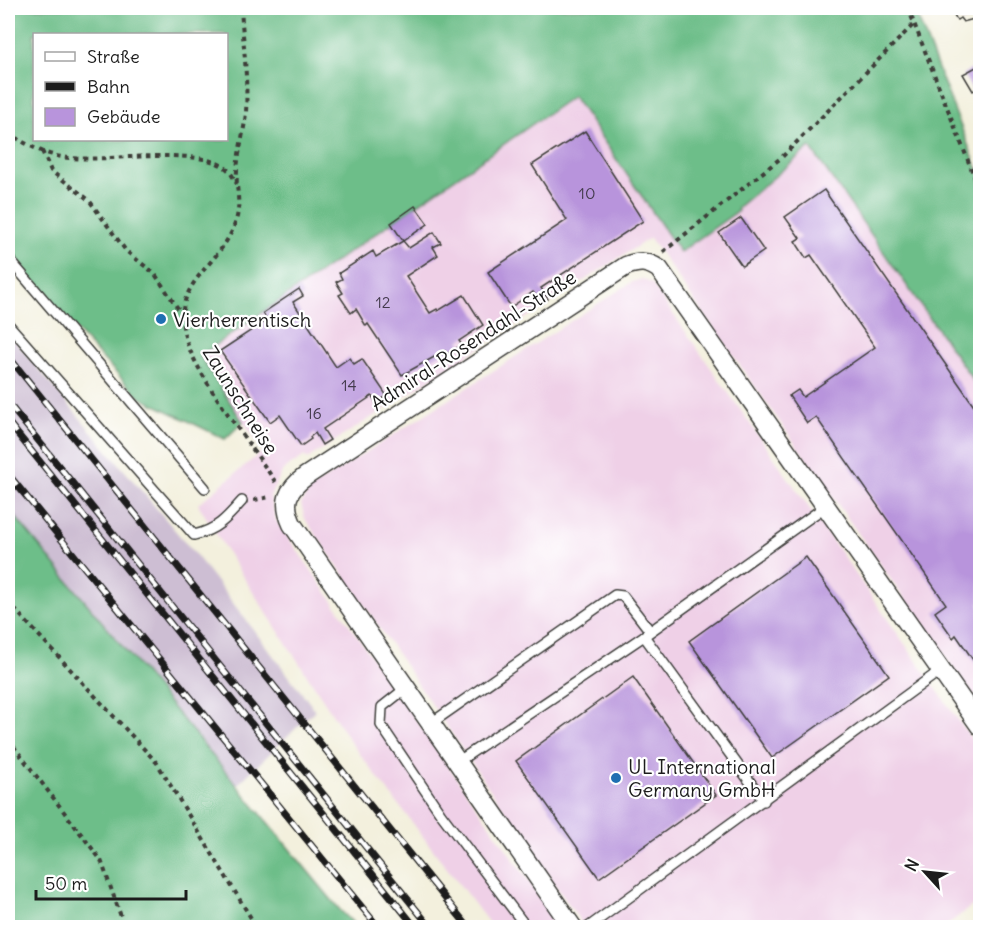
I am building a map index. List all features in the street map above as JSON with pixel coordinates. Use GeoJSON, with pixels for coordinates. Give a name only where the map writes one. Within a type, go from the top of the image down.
{"type":"FeatureCollection","features":[{"type":"Feature","properties":{"kind":"street","name":"Admiral-Rosendahl-Straße"},"geometry":{"type":"LineString","coordinates":[[286,499],[295,484],[306,476],[626,267],[637,262],[649,263]]}},
{"type":"Feature","properties":{"kind":"street"},"geometry":{"type":"LineString","coordinates":[[649,263],[665,278],[981,726]]}},
{"type":"Feature","properties":{"kind":"street"},"geometry":{"type":"LineString","coordinates":[[286,499],[287,514],[292,524],[456,763],[573,927]]}},
{"type":"Feature","properties":{"kind":"lane"},"geometry":{"type":"LineString","coordinates":[[8,258],[205,488]]}},
{"type":"Feature","properties":{"kind":"lane"},"geometry":{"type":"LineString","coordinates":[[8,324],[194,535],[210,532],[221,525],[242,501]]}},
{"type":"Feature","properties":{"kind":"lane"},"geometry":{"type":"LineString","coordinates":[[456,763],[647,634],[826,506]]}},
{"type":"Feature","properties":{"kind":"lane"},"geometry":{"type":"LineString","coordinates":[[430,724],[615,595],[623,596],[764,801]]}},
{"type":"Feature","properties":{"kind":"lane"},"geometry":{"type":"LineString","coordinates":[[587,927],[764,801],[941,670]]}},
{"type":"Feature","properties":{"kind":"lane"},"geometry":{"type":"LineString","coordinates":[[406,688],[382,706],[381,725],[441,814],[526,927]]}},
{"type":"Feature","properties":{"kind":"path","name":"Zaunschneise"},"geometry":{"type":"LineString","coordinates":[[241,8],[246,111],[237,184],[240,207],[231,233],[220,251],[190,285],[183,303],[183,328],[202,372],[286,499]]}},
{"type":"Feature","properties":{"kind":"path"},"geometry":{"type":"LineString","coordinates":[[909,8],[981,191]]}},
{"type":"Feature","properties":{"kind":"path"},"geometry":{"type":"LineString","coordinates":[[649,263],[782,157],[915,23]]}},
{"type":"Feature","properties":{"kind":"path"},"geometry":{"type":"LineString","coordinates":[[8,132],[20,141],[42,150],[76,159],[193,157],[218,163],[228,169],[237,184]]}},
{"type":"Feature","properties":{"kind":"path"},"geometry":{"type":"LineString","coordinates":[[42,150],[51,171],[89,201],[126,252],[155,274],[183,316]]}},
{"type":"Feature","properties":{"kind":"path"},"geometry":{"type":"LineString","coordinates":[[8,602],[157,763],[257,927]]}},
{"type":"Feature","properties":{"kind":"path"},"geometry":{"type":"LineString","coordinates":[[8,739],[101,860],[125,927]]}},
{"type":"Feature","properties":{"kind":"shaded area"},"geometry":{"type":"Polygon","coordinates":[[[573,96],[680,252],[738,210],[737,208],[809,147],[980,390],[980,706],[650,238],[307,459],[305,456],[283,470],[270,496],[276,520],[561,927],[492,927],[352,744],[198,504],[263,451],[200,356],[573,96]]]}},
{"type":"Feature","properties":{"kind":"shaded area"},"geometry":{"type":"Polygon","coordinates":[[[643,279],[652,284],[980,751],[980,900],[944,927],[584,927],[305,519],[301,504],[309,489],[632,282],[643,279]]]}},
{"type":"Feature","properties":{"kind":"shaded area"},"geometry":{"type":"Polygon","coordinates":[[[8,333],[196,555],[315,710],[237,785],[8,508],[8,333]]]}},
{"type":"Feature","properties":{"kind":"green space"},"geometry":{"type":"Polygon","coordinates":[[[8,8],[914,8],[980,175],[980,390],[810,147],[737,208],[738,211],[680,252],[573,96],[200,356],[243,422],[225,439],[139,397],[8,259],[8,8]]]}},
{"type":"Feature","properties":{"kind":"green space"},"geometry":{"type":"Polygon","coordinates":[[[8,508],[340,910],[357,927],[8,927],[8,508]]]}},
{"type":"Feature","properties":{"kind":"building"},"geometry":{"type":"Polygon","coordinates":[[[950,8],[980,8],[980,22],[978,18],[963,22],[960,18],[957,20],[950,8]]]}},
{"type":"Feature","properties":{"kind":"building"},"geometry":{"type":"Polygon","coordinates":[[[980,65],[980,86],[973,91],[963,74],[980,65]]]}},
{"type":"Feature","properties":{"kind":"building"},"geometry":{"type":"Polygon","coordinates":[[[585,131],[643,221],[541,288],[548,299],[541,304],[533,292],[511,307],[488,272],[567,220],[532,165],[585,131]]]}},
{"type":"Feature","properties":{"kind":"building"},"geometry":{"type":"Polygon","coordinates":[[[824,190],[980,414],[980,670],[956,635],[953,638],[935,612],[946,604],[816,417],[807,423],[789,396],[798,390],[803,397],[875,347],[811,255],[806,258],[795,241],[800,238],[785,217],[824,190]]]}},
{"type":"Feature","properties":{"kind":"building"},"geometry":{"type":"Polygon","coordinates":[[[415,206],[428,224],[403,241],[391,223],[415,206]]]}},
{"type":"Feature","properties":{"kind":"building"},"geometry":{"type":"Polygon","coordinates":[[[741,218],[764,251],[742,266],[719,233],[741,218]]]}},
{"type":"Feature","properties":{"kind":"building"},"geometry":{"type":"Polygon","coordinates":[[[434,232],[441,243],[433,247],[438,255],[406,276],[430,313],[437,309],[438,311],[464,295],[483,325],[459,341],[462,345],[447,354],[445,351],[402,375],[356,309],[351,313],[339,295],[343,293],[336,282],[342,279],[339,273],[373,251],[376,257],[403,241],[409,248],[434,232]]]}},
{"type":"Feature","properties":{"kind":"building"},"geometry":{"type":"Polygon","coordinates":[[[299,289],[303,296],[293,302],[336,367],[349,358],[354,364],[362,359],[387,396],[376,403],[372,396],[323,429],[330,440],[322,445],[315,433],[301,446],[280,415],[270,422],[220,351],[267,320],[263,313],[299,289]]]}},
{"type":"Feature","properties":{"kind":"building","name":"UL International Germany GmbH"},"geometry":{"type":"Polygon","coordinates":[[[806,557],[889,675],[772,758],[689,641],[806,557]]]}},
{"type":"Feature","properties":{"kind":"building","name":"UL International Germany GmbH"},"geometry":{"type":"Polygon","coordinates":[[[633,677],[716,795],[599,878],[516,761],[633,677]]]}},
{"type":"Feature","properties":{"kind":"railway"},"geometry":{"type":"LineString","coordinates":[[8,356],[469,928]]}},
{"type":"Feature","properties":{"kind":"railway"},"geometry":{"type":"LineString","coordinates":[[8,403],[431,928]]}},
{"type":"Feature","properties":{"kind":"railway"},"geometry":{"type":"LineString","coordinates":[[8,422],[416,928]]}},
{"type":"Feature","properties":{"kind":"railway"},"geometry":{"type":"LineString","coordinates":[[8,474],[379,928]]}},
{"type":"Feature","properties":{"kind":"place","name":"Vierherrentisch"},"geometry":{"type":"Point","coordinates":[161,319]}},
{"type":"Feature","properties":{"kind":"place","name":"UL International Germany GmbH"},"geometry":{"type":"Point","coordinates":[616,778]}}]}
